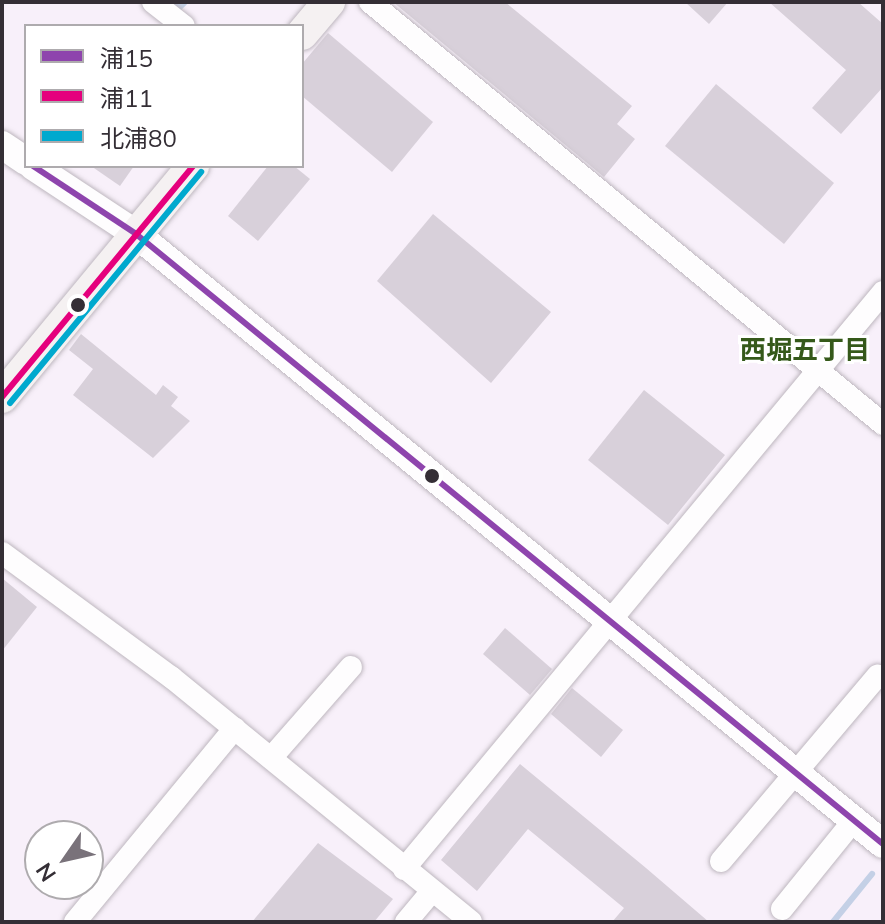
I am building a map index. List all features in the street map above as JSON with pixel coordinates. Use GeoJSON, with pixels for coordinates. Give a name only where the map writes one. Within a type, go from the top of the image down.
{"type":"FeatureCollection","features":[{"type":"Feature","properties":{"kind":"main road"},"geometry":{"type":"LineString","coordinates":[[304,32],[329,2]]}},
{"type":"Feature","properties":{"kind":"main road"},"geometry":{"type":"LineString","coordinates":[[2,397],[191,168]]}},
{"type":"Feature","properties":{"kind":"street"},"geometry":{"type":"LineString","coordinates":[[153,2],[181,24]]}},
{"type":"Feature","properties":{"kind":"street"},"geometry":{"type":"LineString","coordinates":[[370,2],[883,424]]}},
{"type":"Feature","properties":{"kind":"street"},"geometry":{"type":"LineString","coordinates":[[2,145],[24,160]]}},
{"type":"Feature","properties":{"kind":"street"},"geometry":{"type":"LineString","coordinates":[[36,168],[136,234],[883,844]]}},
{"type":"Feature","properties":{"kind":"street"},"geometry":{"type":"LineString","coordinates":[[404,869],[883,292]]}},
{"type":"Feature","properties":{"kind":"street"},"geometry":{"type":"LineString","coordinates":[[2,553],[235,728],[471,922]]}},
{"type":"Feature","properties":{"kind":"street"},"geometry":{"type":"LineString","coordinates":[[271,758],[351,667]]}},
{"type":"Feature","properties":{"kind":"street"},"geometry":{"type":"LineString","coordinates":[[721,861],[878,675]]}},
{"type":"Feature","properties":{"kind":"street"},"geometry":{"type":"LineString","coordinates":[[75,922],[235,728]]}},
{"type":"Feature","properties":{"kind":"street"},"geometry":{"type":"LineString","coordinates":[[782,909],[854,820]]}},
{"type":"Feature","properties":{"kind":"street"},"geometry":{"type":"LineString","coordinates":[[406,922],[432,891]]}},
{"type":"Feature","properties":{"kind":"building"},"geometry":{"type":"Polygon","coordinates":[[[393,2],[505,2],[632,106],[617,124],[635,139],[604,177],[393,2]]]}},
{"type":"Feature","properties":{"kind":"building"},"geometry":{"type":"Polygon","coordinates":[[[685,2],[728,2],[709,24],[685,2]]]}},
{"type":"Feature","properties":{"kind":"building"},"geometry":{"type":"Polygon","coordinates":[[[769,2],[858,2],[883,24],[883,87],[841,134],[812,108],[846,70],[769,2]]]}},
{"type":"Feature","properties":{"kind":"building"},"geometry":{"type":"Polygon","coordinates":[[[328,33],[433,122],[392,172],[304,98],[304,62],[328,33]]]}},
{"type":"Feature","properties":{"kind":"building"},"geometry":{"type":"Polygon","coordinates":[[[716,84],[834,183],[784,244],[665,146],[716,84]]]}},
{"type":"Feature","properties":{"kind":"building"},"geometry":{"type":"Polygon","coordinates":[[[94,168],[133,168],[120,186],[94,168]]]}},
{"type":"Feature","properties":{"kind":"building"},"geometry":{"type":"Polygon","coordinates":[[[266,168],[296,168],[310,179],[258,241],[228,216],[266,168]]]}},
{"type":"Feature","properties":{"kind":"building"},"geometry":{"type":"Polygon","coordinates":[[[433,214],[551,312],[491,383],[377,281],[433,214]]]}},
{"type":"Feature","properties":{"kind":"building"},"geometry":{"type":"Polygon","coordinates":[[[81,334],[156,395],[163,385],[178,397],[171,406],[190,421],[153,458],[73,395],[93,369],[69,350],[81,334]]]}},
{"type":"Feature","properties":{"kind":"building"},"geometry":{"type":"Polygon","coordinates":[[[644,390],[725,455],[668,525],[588,460],[644,390]]]}},
{"type":"Feature","properties":{"kind":"building"},"geometry":{"type":"Polygon","coordinates":[[[2,578],[37,607],[2,651],[2,578]]]}},
{"type":"Feature","properties":{"kind":"building"},"geometry":{"type":"Polygon","coordinates":[[[505,628],[552,669],[530,695],[483,654],[505,628]]]}},
{"type":"Feature","properties":{"kind":"building"},"geometry":{"type":"Polygon","coordinates":[[[572,688],[623,730],[601,757],[551,714],[572,688]]]}},
{"type":"Feature","properties":{"kind":"building"},"geometry":{"type":"Polygon","coordinates":[[[520,764],[709,922],[612,922],[624,908],[528,829],[477,891],[441,860],[520,764]]]}},
{"type":"Feature","properties":{"kind":"building"},"geometry":{"type":"Polygon","coordinates":[[[318,843],[393,899],[374,922],[252,922],[318,843]]]}},
{"type":"Feature","properties":{"kind":"waterway"},"geometry":{"type":"LineString","coordinates":[[171,2],[179,8],[185,2]]}},
{"type":"Feature","properties":{"kind":"waterway"},"geometry":{"type":"LineString","coordinates":[[833,922],[872,874]]}},
{"type":"Feature","properties":{"kind":"transit line","name":"浦15"},"geometry":{"type":"LineString","coordinates":[[36,168],[136,234],[883,844]]}},
{"type":"Feature","properties":{"kind":"transit line","name":"浦11"},"geometry":{"type":"LineString","coordinates":[[2,397],[191,168]]}},
{"type":"Feature","properties":{"kind":"transit line","name":"北浦80"},"geometry":{"type":"LineString","coordinates":[[10,403],[201,172]]}},
{"type":"Feature","properties":{"kind":"district","name":"西堀五丁目"},"geometry":{"type":"Point","coordinates":[805,350]}}]}
